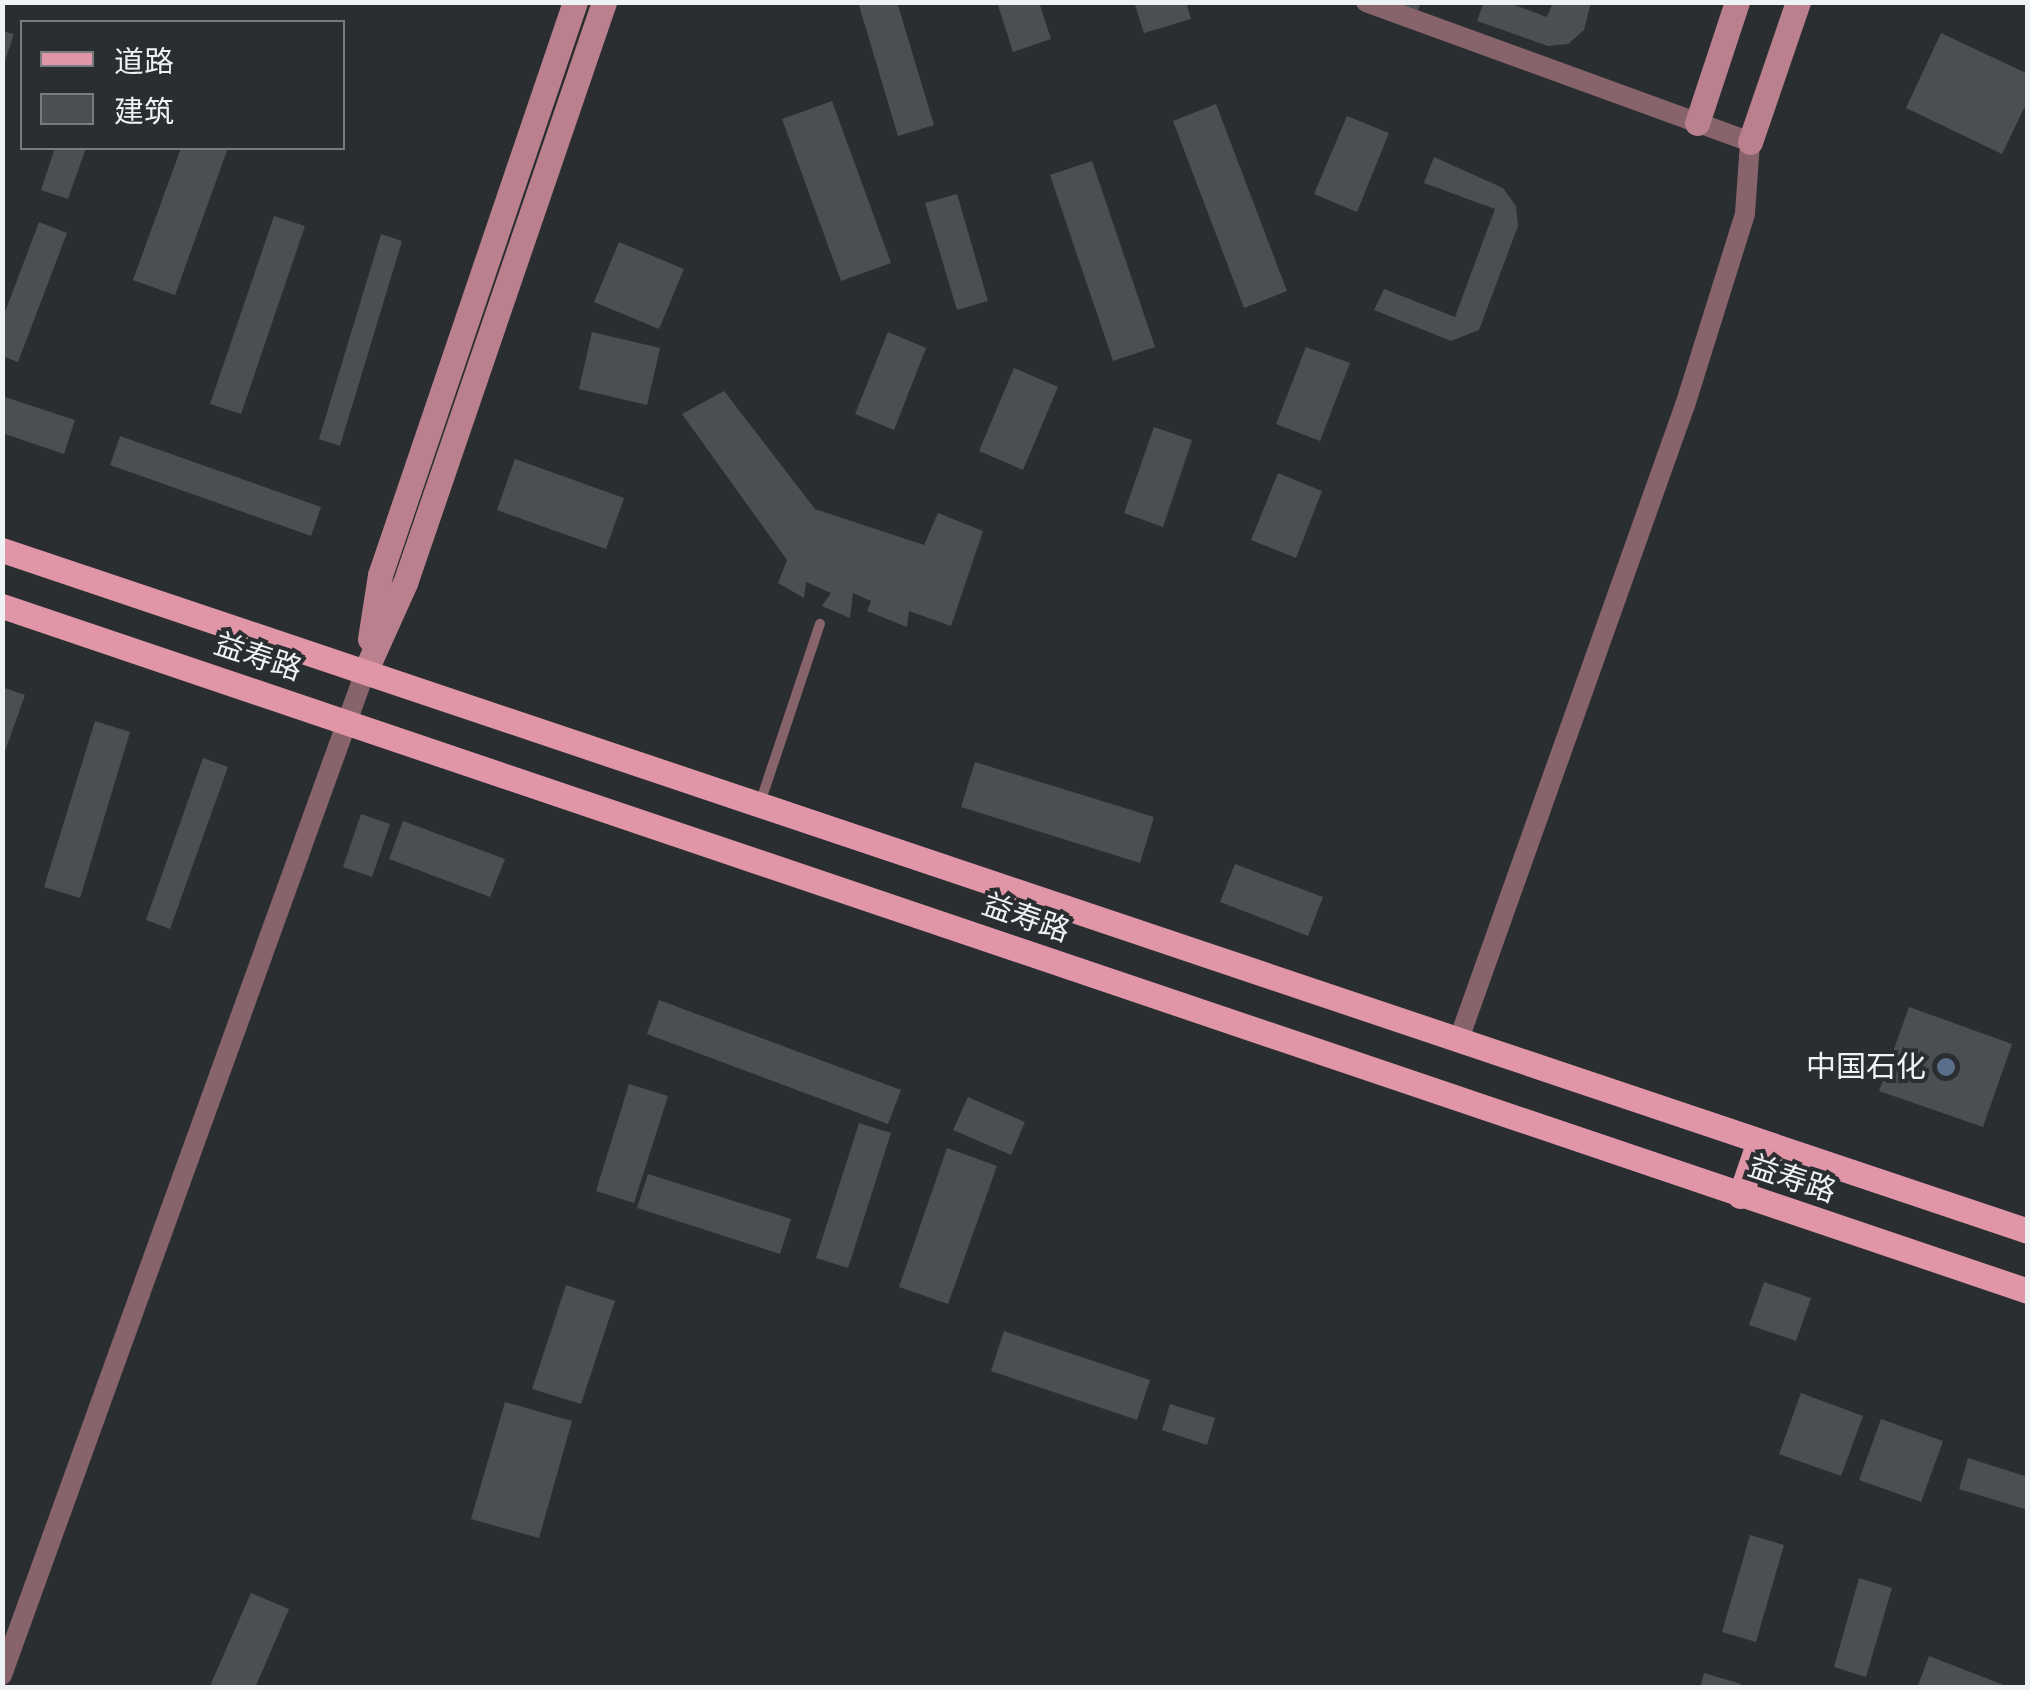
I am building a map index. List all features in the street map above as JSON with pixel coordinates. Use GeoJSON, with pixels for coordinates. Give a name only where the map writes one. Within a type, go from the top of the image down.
{"type":"FeatureCollection","features":[{"type":"Feature","properties":{"kind":"main road","name":"益寿路"},"geometry":{"type":"LineString","coordinates":[[2,550],[2028,1231]]}},
{"type":"Feature","properties":{"kind":"main road","name":"益寿路"},"geometry":{"type":"LineString","coordinates":[[2,606],[2028,1291]]}},
{"type":"Feature","properties":{"kind":"main road"},"geometry":{"type":"LineString","coordinates":[[1740,1196],[1758,1141]]}},
{"type":"Feature","properties":{"kind":"street"},"geometry":{"type":"LineString","coordinates":[[366,672],[380,575],[575,2]]}},
{"type":"Feature","properties":{"kind":"street"},"geometry":{"type":"LineString","coordinates":[[2,1675],[366,672],[406,583],[604,2]]}},
{"type":"Feature","properties":{"kind":"street"},"geometry":{"type":"LineString","coordinates":[[1366,2],[1750,142]]}},
{"type":"Feature","properties":{"kind":"street"},"geometry":{"type":"LineString","coordinates":[[1697,123],[1737,2]]}},
{"type":"Feature","properties":{"kind":"street"},"geometry":{"type":"LineString","coordinates":[[1459,1039],[1685,404],[1745,214],[1750,142],[1798,2]]}},
{"type":"Feature","properties":{"kind":"lane"},"geometry":{"type":"LineString","coordinates":[[759,806],[820,624]]}},
{"type":"Feature","properties":{"kind":"building"},"geometry":{"type":"Polygon","coordinates":[[[858,2],[897,2],[934,125],[898,136],[858,2]]]}},
{"type":"Feature","properties":{"kind":"building"},"geometry":{"type":"Polygon","coordinates":[[[997,2],[1039,2],[1051,39],[1013,52],[997,2]]]}},
{"type":"Feature","properties":{"kind":"building"},"geometry":{"type":"Polygon","coordinates":[[[1134,2],[1186,2],[1191,19],[1144,33],[1134,2]]]}},
{"type":"Feature","properties":{"kind":"building"},"geometry":{"type":"Polygon","coordinates":[[[1372,2],[1421,2],[1415,19],[1372,2]]]}},
{"type":"Feature","properties":{"kind":"building"},"geometry":{"type":"Polygon","coordinates":[[[1484,2],[1506,2],[1547,17],[1553,2],[1591,2],[1584,30],[1568,44],[1548,46],[1477,21],[1484,2]]]}},
{"type":"Feature","properties":{"kind":"building"},"geometry":{"type":"Polygon","coordinates":[[[2,31],[14,34],[3,67],[2,66],[2,31]]]}},
{"type":"Feature","properties":{"kind":"building"},"geometry":{"type":"Polygon","coordinates":[[[1941,33],[2028,74],[2028,100],[2002,154],[1906,108],[1941,33]]]}},
{"type":"Feature","properties":{"kind":"building"},"geometry":{"type":"Polygon","coordinates":[[[832,101],[891,263],[841,281],[782,119],[832,101]]]}},
{"type":"Feature","properties":{"kind":"building"},"geometry":{"type":"Polygon","coordinates":[[[1216,104],[1287,291],[1244,308],[1173,121],[1216,104]]]}},
{"type":"Feature","properties":{"kind":"building"},"geometry":{"type":"Polygon","coordinates":[[[1347,116],[1389,133],[1357,212],[1314,194],[1347,116]]]}},
{"type":"Feature","properties":{"kind":"building"},"geometry":{"type":"Polygon","coordinates":[[[54,150],[85,150],[68,199],[41,190],[54,150]]]}},
{"type":"Feature","properties":{"kind":"building"},"geometry":{"type":"Polygon","coordinates":[[[180,150],[227,150],[175,295],[133,280],[180,150]]]}},
{"type":"Feature","properties":{"kind":"building"},"geometry":{"type":"Polygon","coordinates":[[[1434,157],[1503,188],[1516,206],[1518,226],[1479,330],[1451,341],[1374,310],[1384,289],[1455,317],[1495,209],[1424,183],[1434,157]]]}},
{"type":"Feature","properties":{"kind":"building"},"geometry":{"type":"Polygon","coordinates":[[[1092,161],[1155,347],[1113,361],[1050,175],[1092,161]]]}},
{"type":"Feature","properties":{"kind":"building"},"geometry":{"type":"Polygon","coordinates":[[[957,194],[988,301],[957,310],[925,203],[957,194]]]}},
{"type":"Feature","properties":{"kind":"building"},"geometry":{"type":"Polygon","coordinates":[[[274,216],[305,226],[241,414],[210,404],[274,216]]]}},
{"type":"Feature","properties":{"kind":"building"},"geometry":{"type":"Polygon","coordinates":[[[39,222],[67,233],[18,362],[2,356],[2,320],[39,222]]]}},
{"type":"Feature","properties":{"kind":"building"},"geometry":{"type":"Polygon","coordinates":[[[381,234],[402,241],[340,446],[319,439],[381,234]]]}},
{"type":"Feature","properties":{"kind":"building"},"geometry":{"type":"Polygon","coordinates":[[[619,242],[684,269],[659,329],[594,302],[619,242]]]}},
{"type":"Feature","properties":{"kind":"building"},"geometry":{"type":"Polygon","coordinates":[[[592,332],[660,348],[647,405],[579,389],[592,332]]]}},
{"type":"Feature","properties":{"kind":"building"},"geometry":{"type":"Polygon","coordinates":[[[888,332],[926,348],[894,430],[855,414],[888,332]]]}},
{"type":"Feature","properties":{"kind":"building"},"geometry":{"type":"Polygon","coordinates":[[[1306,347],[1350,363],[1320,441],[1276,424],[1306,347]]]}},
{"type":"Feature","properties":{"kind":"building"},"geometry":{"type":"Polygon","coordinates":[[[1014,368],[1058,387],[1023,470],[979,451],[1014,368]]]}},
{"type":"Feature","properties":{"kind":"building"},"geometry":{"type":"Polygon","coordinates":[[[724,391],[815,509],[924,545],[938,513],[983,531],[951,626],[909,611],[907,627],[867,611],[871,601],[853,593],[850,618],[822,606],[831,593],[806,582],[804,598],[778,583],[787,560],[682,414],[724,391]]]}},
{"type":"Feature","properties":{"kind":"building"},"geometry":{"type":"Polygon","coordinates":[[[2,396],[75,420],[64,454],[2,433],[2,396]]]}},
{"type":"Feature","properties":{"kind":"building"},"geometry":{"type":"Polygon","coordinates":[[[1154,427],[1192,440],[1163,527],[1124,513],[1154,427]]]}},
{"type":"Feature","properties":{"kind":"building"},"geometry":{"type":"Polygon","coordinates":[[[120,436],[321,507],[311,536],[110,465],[120,436]]]}},
{"type":"Feature","properties":{"kind":"building"},"geometry":{"type":"Polygon","coordinates":[[[515,459],[624,498],[606,549],[497,510],[515,459]]]}},
{"type":"Feature","properties":{"kind":"building"},"geometry":{"type":"Polygon","coordinates":[[[1278,473],[1322,491],[1296,558],[1251,540],[1278,473]]]}},
{"type":"Feature","properties":{"kind":"building"},"geometry":{"type":"Polygon","coordinates":[[[2,687],[25,695],[3,757],[2,757],[2,687]]]}},
{"type":"Feature","properties":{"kind":"building"},"geometry":{"type":"Polygon","coordinates":[[[95,721],[130,732],[80,898],[44,887],[95,721]]]}},
{"type":"Feature","properties":{"kind":"building"},"geometry":{"type":"Polygon","coordinates":[[[203,758],[228,767],[170,929],[146,920],[203,758]]]}},
{"type":"Feature","properties":{"kind":"building"},"geometry":{"type":"Polygon","coordinates":[[[975,762],[1154,817],[1140,863],[961,807],[975,762]]]}},
{"type":"Feature","properties":{"kind":"building"},"geometry":{"type":"Polygon","coordinates":[[[361,814],[390,824],[372,877],[343,867],[361,814]]]}},
{"type":"Feature","properties":{"kind":"building"},"geometry":{"type":"Polygon","coordinates":[[[403,821],[505,859],[490,897],[389,859],[403,821]]]}},
{"type":"Feature","properties":{"kind":"building"},"geometry":{"type":"Polygon","coordinates":[[[1235,864],[1323,897],[1308,936],[1220,902],[1235,864]]]}},
{"type":"Feature","properties":{"kind":"building"},"geometry":{"type":"Polygon","coordinates":[[[659,1000],[901,1090],[888,1124],[647,1034],[659,1000]]]}},
{"type":"Feature","properties":{"kind":"building","name":"中国石化"},"geometry":{"type":"Polygon","coordinates":[[[1909,1007],[2012,1044],[1983,1127],[1879,1091],[1909,1007]]]}},
{"type":"Feature","properties":{"kind":"building"},"geometry":{"type":"Polygon","coordinates":[[[629,1084],[668,1096],[634,1203],[596,1191],[629,1084]]]}},
{"type":"Feature","properties":{"kind":"building"},"geometry":{"type":"Polygon","coordinates":[[[968,1097],[1025,1122],[1011,1155],[953,1130],[968,1097]]]}},
{"type":"Feature","properties":{"kind":"building"},"geometry":{"type":"Polygon","coordinates":[[[859,1123],[891,1133],[848,1268],[816,1258],[859,1123]]]}},
{"type":"Feature","properties":{"kind":"building"},"geometry":{"type":"Polygon","coordinates":[[[947,1148],[997,1166],[948,1304],[899,1287],[947,1148]]]}},
{"type":"Feature","properties":{"kind":"building"},"geometry":{"type":"Polygon","coordinates":[[[648,1174],[791,1219],[780,1254],[637,1208],[648,1174]]]}},
{"type":"Feature","properties":{"kind":"building"},"geometry":{"type":"Polygon","coordinates":[[[1764,1282],[1811,1298],[1796,1341],[1749,1325],[1764,1282]]]}},
{"type":"Feature","properties":{"kind":"building"},"geometry":{"type":"Polygon","coordinates":[[[566,1285],[615,1301],[581,1404],[532,1389],[566,1285]]]}},
{"type":"Feature","properties":{"kind":"building"},"geometry":{"type":"Polygon","coordinates":[[[1004,1331],[1150,1380],[1137,1420],[991,1371],[1004,1331]]]}},
{"type":"Feature","properties":{"kind":"building"},"geometry":{"type":"Polygon","coordinates":[[[1801,1393],[1863,1416],[1841,1476],[1779,1454],[1801,1393]]]}},
{"type":"Feature","properties":{"kind":"building"},"geometry":{"type":"Polygon","coordinates":[[[505,1402],[572,1421],[539,1538],[471,1519],[505,1402]]]}},
{"type":"Feature","properties":{"kind":"building"},"geometry":{"type":"Polygon","coordinates":[[[1170,1404],[1215,1418],[1207,1445],[1162,1430],[1170,1404]]]}},
{"type":"Feature","properties":{"kind":"building"},"geometry":{"type":"Polygon","coordinates":[[[1881,1419],[1943,1441],[1921,1502],[1859,1480],[1881,1419]]]}},
{"type":"Feature","properties":{"kind":"building"},"geometry":{"type":"Polygon","coordinates":[[[1968,1458],[2028,1477],[2028,1510],[1959,1489],[1968,1458]]]}},
{"type":"Feature","properties":{"kind":"building"},"geometry":{"type":"Polygon","coordinates":[[[1750,1535],[1784,1545],[1756,1642],[1722,1632],[1750,1535]]]}},
{"type":"Feature","properties":{"kind":"building"},"geometry":{"type":"Polygon","coordinates":[[[1859,1578],[1892,1588],[1866,1677],[1834,1667],[1859,1578]]]}},
{"type":"Feature","properties":{"kind":"building"},"geometry":{"type":"Polygon","coordinates":[[[251,1593],[289,1609],[255,1688],[209,1688],[251,1593]]]}},
{"type":"Feature","properties":{"kind":"building"},"geometry":{"type":"Polygon","coordinates":[[[1929,1656],[2009,1687],[2009,1688],[1917,1688],[1929,1656]]]}},
{"type":"Feature","properties":{"kind":"building"},"geometry":{"type":"Polygon","coordinates":[[[1704,1673],[1741,1684],[1739,1688],[1700,1688],[1704,1673]]]}},
{"type":"Feature","properties":{"kind":"place","name":"中国石化"},"geometry":{"type":"Point","coordinates":[1946,1067]}}]}
